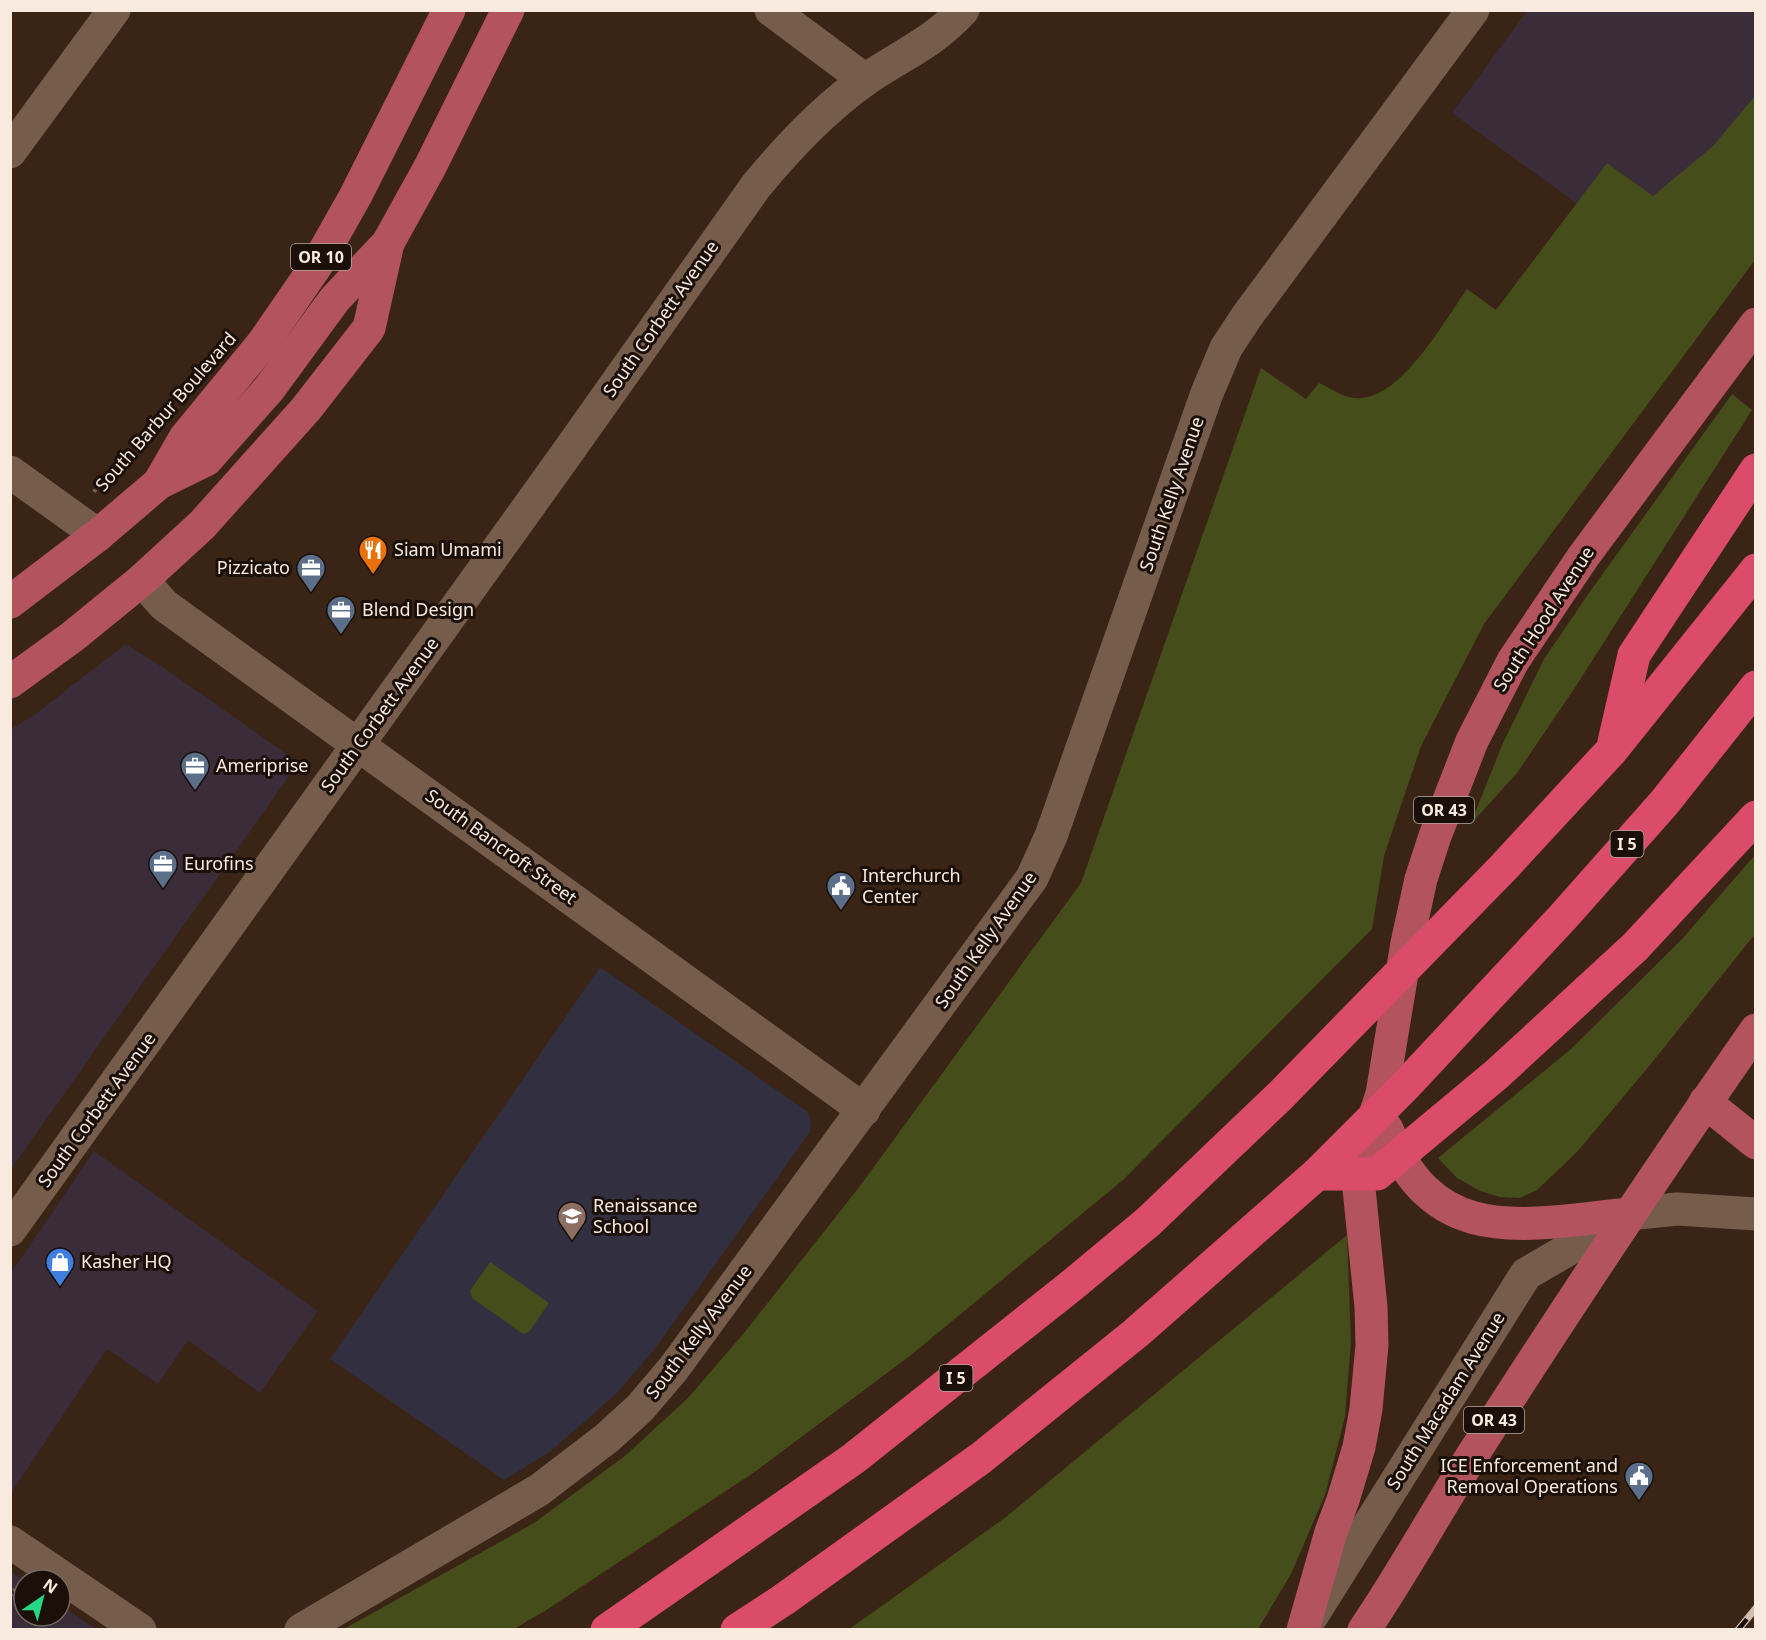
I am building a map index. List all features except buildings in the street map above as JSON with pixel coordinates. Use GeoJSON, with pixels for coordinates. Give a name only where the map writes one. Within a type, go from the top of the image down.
{"type":"FeatureCollection","features":[{"type":"Feature","properties":{"kind":"highway"},"geometry":{"type":"LineString","coordinates":[[1612,750],[1634,655],[1755,470]]}},
{"type":"Feature","properties":{"kind":"highway","name":"I 5"},"geometry":{"type":"LineString","coordinates":[[607,1629],[853,1459],[1053,1301],[1148,1222],[1280,1096],[1503,868],[1612,750],[1755,570]]}},
{"type":"Feature","properties":{"kind":"highway","name":"I 5"},"geometry":{"type":"LineString","coordinates":[[737,1629],[783,1600],[989,1451],[1136,1333],[1317,1174],[1407,1084],[1664,803],[1755,687]]}},
{"type":"Feature","properties":{"kind":"highway"},"geometry":{"type":"LineString","coordinates":[[1317,1174],[1377,1174],[1497,1074],[1635,947],[1755,817]]}},
{"type":"Feature","properties":{"kind":"main road","name":"OR 10"},"geometry":{"type":"LineString","coordinates":[[159,483],[185,438],[263,342],[316,266],[356,195],[449,10]]}},
{"type":"Feature","properties":{"kind":"main road","name":"South Barbur Boulevard"},"geometry":{"type":"LineString","coordinates":[[10,682],[72,637],[142,580],[202,525],[306,409],[369,328],[388,243],[459,111],[508,10]]}},
{"type":"Feature","properties":{"kind":"main road","name":"South Barbur Boulevard"},"geometry":{"type":"LineString","coordinates":[[10,602],[98,535],[159,483],[206,460],[268,389],[334,298],[388,243]]}},
{"type":"Feature","properties":{"kind":"main road","name":"South Hood Avenue"},"geometry":{"type":"LineString","coordinates":[[1382,1094],[1395,1006],[1421,879],[1472,741],[1513,661],[1545,611],[1755,324]]}},
{"type":"Feature","properties":{"kind":"main road","name":"South Macadam Avenue"},"geometry":{"type":"LineString","coordinates":[[1364,1629],[1385,1599],[1477,1448],[1629,1214],[1755,1029]]}},
{"type":"Feature","properties":{"kind":"main road"},"geometry":{"type":"LineString","coordinates":[[1382,1094],[1385,1123],[1395,1150],[1413,1178],[1429,1194],[1446,1206],[1489,1222],[1506,1224],[1529,1224],[1629,1214]]}},
{"type":"Feature","properties":{"kind":"main road","name":"OR 43"},"geometry":{"type":"LineString","coordinates":[[1303,1629],[1359,1447],[1366,1409],[1372,1345],[1371,1307],[1357,1168],[1382,1094]]}},
{"type":"Feature","properties":{"kind":"main road"},"geometry":{"type":"LineString","coordinates":[[1706,1102],[1755,1143]]}},
{"type":"Feature","properties":{"kind":"street"},"geometry":{"type":"LineString","coordinates":[[10,152],[114,10]]}},
{"type":"Feature","properties":{"kind":"street"},"geometry":{"type":"LineString","coordinates":[[771,10],[865,80]]}},
{"type":"Feature","properties":{"kind":"street","name":"South Corbett Avenue"},"geometry":{"type":"LineString","coordinates":[[10,1230],[359,745],[756,186],[796,140],[865,80],[934,38],[963,10]]}},
{"type":"Feature","properties":{"kind":"street","name":"South Kelly Avenue"},"geometry":{"type":"LineString","coordinates":[[302,1629],[539,1490],[575,1464],[631,1416],[674,1368],[1032,878],[1051,836],[1207,393],[1226,348],[1247,315],[1473,10]]}},
{"type":"Feature","properties":{"kind":"street"},"geometry":{"type":"LineString","coordinates":[[10,472],[98,535]]}},
{"type":"Feature","properties":{"kind":"street","name":"South Bancroft Street"},"geometry":{"type":"LineString","coordinates":[[142,580],[164,605],[864,1110]]}},
{"type":"Feature","properties":{"kind":"street"},"geometry":{"type":"LineString","coordinates":[[1629,1214],[1677,1209],[1755,1214]]}},
{"type":"Feature","properties":{"kind":"street","name":"South Macadam Avenue"},"geometry":{"type":"LineString","coordinates":[[1303,1629],[1527,1274],[1629,1214]]}},
{"type":"Feature","properties":{"kind":"street"},"geometry":{"type":"LineString","coordinates":[[10,1542],[140,1629]]}},
{"type":"Feature","properties":{"kind":"path","name":"South Barbur Boulevard"},"geometry":{"type":"LineString","coordinates":[[98,535],[94,491],[100,482],[147,435]]}},
{"type":"Feature","properties":{"kind":"shaded area"},"geometry":{"type":"Polygon","coordinates":[[[1527,11],[1755,11],[1755,123],[1628,241],[1452,113],[1527,11]]]}},
{"type":"Feature","properties":{"kind":"shaded area"},"geometry":{"type":"Polygon","coordinates":[[[126,644],[170,672],[292,758],[297,765],[11,1169],[11,729],[34,715],[126,644]]]}},
{"type":"Feature","properties":{"kind":"shaded area","name":"Renaissance School"},"geometry":{"type":"Polygon","coordinates":[[[600,967],[808,1112],[811,1121],[810,1132],[654,1350],[616,1394],[551,1451],[504,1480],[330,1359],[600,967]]]}},
{"type":"Feature","properties":{"kind":"shaded area"},"geometry":{"type":"Polygon","coordinates":[[[94,1151],[318,1311],[260,1393],[188,1340],[158,1384],[107,1349],[11,1493],[11,1273],[94,1151]]]}},
{"type":"Feature","properties":{"kind":"shaded area"},"geometry":{"type":"Polygon","coordinates":[[[10,1571],[12,1572],[12,1628],[72,1628],[72,1613],[96,1629],[11,1629],[10,1571]]]}},
{"type":"Feature","properties":{"kind":"green space"},"geometry":{"type":"Polygon","coordinates":[[[1755,96],[1755,260],[1484,624],[1421,746],[1384,856],[1372,929],[1123,1180],[911,1355],[756,1471],[548,1609],[514,1629],[344,1629],[534,1523],[625,1456],[688,1398],[744,1333],[860,1186],[1081,883],[1261,368],[1306,399],[1319,383],[1349,397],[1367,397],[1384,390],[1401,377],[1417,360],[1467,289],[1496,310],[1607,163],[1653,196],[1713,146],[1755,96]]]}},
{"type":"Feature","properties":{"kind":"green space"},"geometry":{"type":"Polygon","coordinates":[[[1732,394],[1752,410],[1576,686],[1517,773],[1470,825],[1503,743],[1544,659],[1732,394]]]}},
{"type":"Feature","properties":{"kind":"green space"},"geometry":{"type":"Polygon","coordinates":[[[1755,855],[1755,934],[1577,1152],[1537,1190],[1520,1198],[1500,1197],[1480,1191],[1457,1178],[1438,1158],[1571,1049],[1682,939],[1755,855]]]}},
{"type":"Feature","properties":{"kind":"green space"},"geometry":{"type":"Polygon","coordinates":[[[1347,1235],[1351,1341],[1345,1417],[1325,1495],[1291,1574],[1258,1629],[848,1630],[1006,1517],[1347,1235]]]}},
{"type":"Feature","properties":{"kind":"green space"},"geometry":{"type":"Polygon","coordinates":[[[490,1262],[549,1303],[529,1332],[523,1334],[472,1298],[470,1291],[490,1262]]]}},
{"type":"Feature","properties":{"kind":"railway"},"geometry":{"type":"LineString","coordinates":[[1738,1630],[1756,1608]]}},
{"type":"Feature","properties":{"kind":"place","name":"Siam Umami"},"geometry":{"type":"Point","coordinates":[373,576]}},
{"type":"Feature","properties":{"kind":"place","name":"Pizzicato"},"geometry":{"type":"Point","coordinates":[311,594]}},
{"type":"Feature","properties":{"kind":"place","name":"Blend Design"},"geometry":{"type":"Point","coordinates":[341,636]}},
{"type":"Feature","properties":{"kind":"place","name":"Ameriprise"},"geometry":{"type":"Point","coordinates":[195,792]}},
{"type":"Feature","properties":{"kind":"place","name":"Eurofins"},"geometry":{"type":"Point","coordinates":[163,890]}},
{"type":"Feature","properties":{"kind":"place","name":"Interchurch Center"},"geometry":{"type":"Point","coordinates":[841,912]}},
{"type":"Feature","properties":{"kind":"place","name":"Renaissance School"},"geometry":{"type":"Point","coordinates":[572,1242]}},
{"type":"Feature","properties":{"kind":"place","name":"Kasher HQ"},"geometry":{"type":"Point","coordinates":[60,1288]}},
{"type":"Feature","properties":{"kind":"place","name":"ICE Enforcement and Removal Operations"},"geometry":{"type":"Point","coordinates":[1639,1502]}}]}
